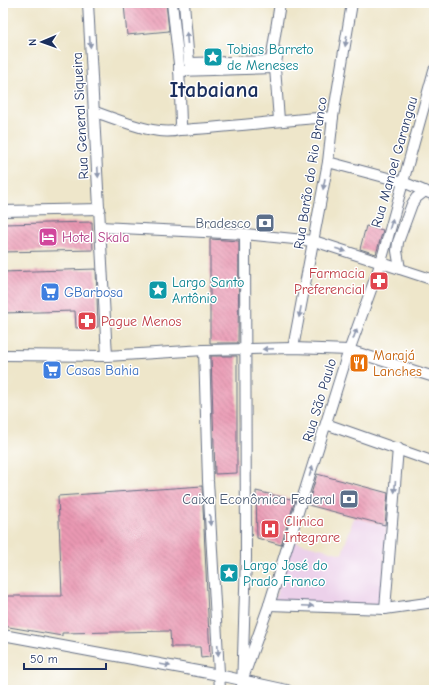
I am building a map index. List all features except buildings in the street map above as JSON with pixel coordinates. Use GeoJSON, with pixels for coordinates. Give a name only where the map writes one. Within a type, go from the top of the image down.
{"type":"FeatureCollection","features":[{"type":"Feature","properties":{"kind":"street","name":"Rua General Siqueira"},"geometry":{"type":"LineString","coordinates":[[88,3],[100,227]]}},
{"type":"Feature","properties":{"kind":"street"},"geometry":{"type":"LineString","coordinates":[[172,3],[179,68],[180,127]]}},
{"type":"Feature","properties":{"kind":"street"},"geometry":{"type":"LineString","coordinates":[[184,3],[189,63]]}},
{"type":"Feature","properties":{"kind":"street"},"geometry":{"type":"LineString","coordinates":[[279,120],[273,64],[280,3]]}},
{"type":"Feature","properties":{"kind":"street"},"geometry":{"type":"LineString","coordinates":[[273,64],[287,3]]}},
{"type":"Feature","properties":{"kind":"street","name":"Rua Barão do Rio Branco"},"geometry":{"type":"LineString","coordinates":[[293,348],[328,162],[333,117],[352,3]]}},
{"type":"Feature","properties":{"kind":"street"},"geometry":{"type":"LineString","coordinates":[[179,68],[189,63],[228,66]]}},
{"type":"Feature","properties":{"kind":"street"},"geometry":{"type":"LineString","coordinates":[[179,68],[273,64]]}},
{"type":"Feature","properties":{"kind":"street","name":"Rua Manoel Garangau"},"geometry":{"type":"LineString","coordinates":[[381,262],[434,70]]}},
{"type":"Feature","properties":{"kind":"street"},"geometry":{"type":"LineString","coordinates":[[95,112],[153,130],[173,132],[180,127],[240,126],[279,120],[333,117]]}},
{"type":"Feature","properties":{"kind":"street"},"geometry":{"type":"LineString","coordinates":[[328,162],[403,182],[430,193]]}},
{"type":"Feature","properties":{"kind":"street"},"geometry":{"type":"LineString","coordinates":[[400,269],[397,251],[398,242],[412,204],[416,198],[430,193]]}},
{"type":"Feature","properties":{"kind":"street"},"geometry":{"type":"LineString","coordinates":[[3,211],[100,209]]}},
{"type":"Feature","properties":{"kind":"street"},"geometry":{"type":"LineString","coordinates":[[107,356],[100,227],[245,234],[314,241],[434,280]]}},
{"type":"Feature","properties":{"kind":"street"},"geometry":{"type":"LineString","coordinates":[[242,686],[246,557],[245,234]]}},
{"type":"Feature","properties":{"kind":"street","name":"Rua São Paulo"},"geometry":{"type":"LineString","coordinates":[[242,686],[349,350],[381,262]]}},
{"type":"Feature","properties":{"kind":"street"},"geometry":{"type":"LineString","coordinates":[[3,355],[107,356],[204,350],[293,348],[349,350],[434,377]]}},
{"type":"Feature","properties":{"kind":"street"},"geometry":{"type":"LineString","coordinates":[[204,350],[208,481],[220,690]]}},
{"type":"Feature","properties":{"kind":"street"},"geometry":{"type":"LineString","coordinates":[[326,424],[398,448],[434,462]]}},
{"type":"Feature","properties":{"kind":"street"},"geometry":{"type":"LineString","coordinates":[[385,609],[398,448]]}},
{"type":"Feature","properties":{"kind":"street"},"geometry":{"type":"LineString","coordinates":[[269,605],[385,609],[434,602]]}},
{"type":"Feature","properties":{"kind":"street"},"geometry":{"type":"LineString","coordinates":[[3,635],[219,675],[242,686],[287,690]]}},
{"type":"Feature","properties":{"kind":"shaded area"},"geometry":{"type":"Polygon","coordinates":[[[354,517],[387,526],[381,605],[274,602],[293,541],[342,554],[354,517]]]}},
{"type":"Feature","properties":{"kind":"place","name":"Tobias Barreto de Meneses"},"geometry":{"type":"Point","coordinates":[213,57]}},
{"type":"Feature","properties":{"kind":"place","name":"Bradesco"},"geometry":{"type":"Point","coordinates":[265,223]}},
{"type":"Feature","properties":{"kind":"place","name":"Hotel Skala"},"geometry":{"type":"Point","coordinates":[48,237]}},
{"type":"Feature","properties":{"kind":"place","name":"Farmacia Preferencial"},"geometry":{"type":"Point","coordinates":[379,281]}},
{"type":"Feature","properties":{"kind":"place","name":"Largo Santo Antônio"},"geometry":{"type":"Point","coordinates":[158,290]}},
{"type":"Feature","properties":{"kind":"place","name":"GBarbosa"},"geometry":{"type":"Point","coordinates":[50,292]}},
{"type":"Feature","properties":{"kind":"place","name":"Pague Menos"},"geometry":{"type":"Point","coordinates":[87,321]}},
{"type":"Feature","properties":{"kind":"place","name":"Marajá Lanches"},"geometry":{"type":"Point","coordinates":[359,363]}},
{"type":"Feature","properties":{"kind":"place","name":"Casas Bahia"},"geometry":{"type":"Point","coordinates":[52,370]}},
{"type":"Feature","properties":{"kind":"place","name":"Caixa Econômica Federal"},"geometry":{"type":"Point","coordinates":[349,499]}},
{"type":"Feature","properties":{"kind":"place","name":"Clinica Integrare"},"geometry":{"type":"Point","coordinates":[270,529]}},
{"type":"Feature","properties":{"kind":"place","name":"Largo José do Prado Franco"},"geometry":{"type":"Point","coordinates":[229,573]}},
{"type":"Feature","properties":{"kind":"district","name":"Itabaiana"},"geometry":{"type":"Point","coordinates":[214,89]}}]}
